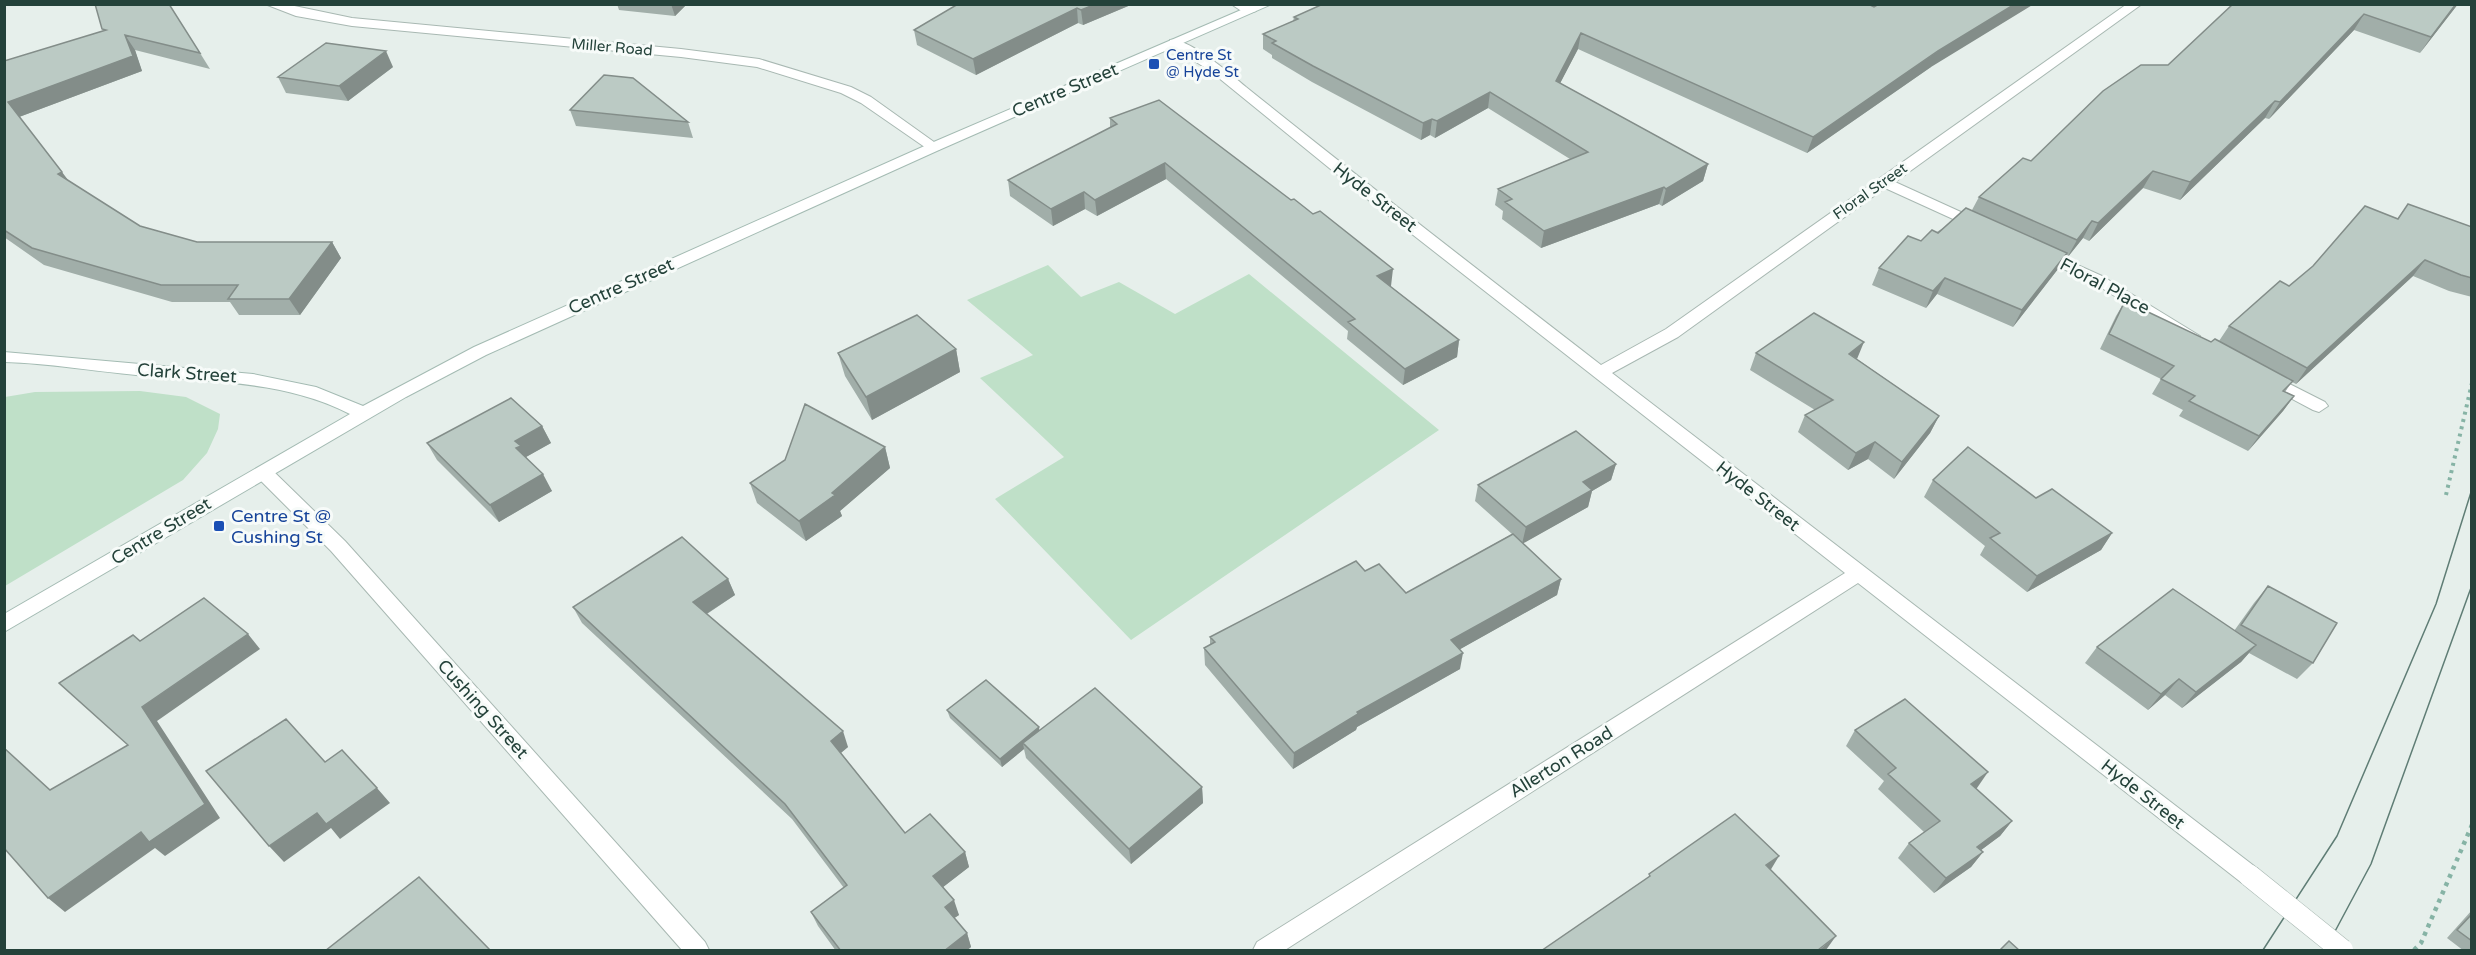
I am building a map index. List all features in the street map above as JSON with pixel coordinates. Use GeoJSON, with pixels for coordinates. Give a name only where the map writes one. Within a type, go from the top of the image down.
{"type":"FeatureCollection","features":[{"type":"Feature","properties":{"kind":"street","name":"Miller Road"},"geometry":{"type":"LineString","coordinates":[[271,4],[305,14],[352,22],[681,53],[759,63],[846,90],[866,100],[934,147]]}},
{"type":"Feature","properties":{"kind":"street","name":"Centre Street"},"geometry":{"type":"LineString","coordinates":[[4,624],[364,414],[439,372],[519,332],[1174,43],[1243,8],[1266,4]]}},
{"type":"Feature","properties":{"kind":"street","name":"Floral Street"},"geometry":{"type":"LineString","coordinates":[[1601,372],[1672,333],[2136,4]]}},
{"type":"Feature","properties":{"kind":"street","name":"Hyde Street"},"geometry":{"type":"LineString","coordinates":[[1174,43],[1222,73],[1376,199],[2250,876],[2342,951]]}},
{"type":"Feature","properties":{"kind":"street"},"geometry":{"type":"LineString","coordinates":[[1883,182],[1991,231]]}},
{"type":"Feature","properties":{"kind":"street","name":"Floral Place"},"geometry":{"type":"LineString","coordinates":[[2024,245],[2097,279],[2204,343]]}},
{"type":"Feature","properties":{"kind":"street","name":"Clark Street"},"geometry":{"type":"LineString","coordinates":[[4,357],[27,356],[138,370],[219,374],[254,379],[318,392],[364,414]]}},
{"type":"Feature","properties":{"kind":"street"},"geometry":{"type":"LineString","coordinates":[[2250,369],[2319,406]]}},
{"type":"Feature","properties":{"kind":"street","name":"Cushing Street"},"geometry":{"type":"LineString","coordinates":[[264,473],[338,546],[697,951]]}},
{"type":"Feature","properties":{"kind":"street","name":"Allerton Road"},"geometry":{"type":"LineString","coordinates":[[1265,951],[1858,574]]}},
{"type":"Feature","properties":{"kind":"path"},"geometry":{"type":"LineString","coordinates":[[2446,495],[2472,383]]}},
{"type":"Feature","properties":{"kind":"path"},"geometry":{"type":"LineString","coordinates":[[2414,951],[2421,943],[2472,825]]}},
{"type":"Feature","properties":{"kind":"green space"},"geometry":{"type":"Polygon","coordinates":[[[1048,265],[1081,297],[1119,282],[1175,314],[1249,274],[1439,430],[1131,640],[995,499],[1064,457],[980,378],[1033,355],[967,300],[1048,265]]]}},
{"type":"Feature","properties":{"kind":"green space"},"geometry":{"type":"Polygon","coordinates":[[[140,391],[186,397],[220,414],[218,429],[207,453],[183,480],[5,586],[5,397],[35,392],[140,391]]]}},
{"type":"Feature","properties":{"kind":"building"},"geometry":{"type":"Polygon","coordinates":[[[95,4],[169,4],[200,53],[125,35],[133,56],[8,102],[62,172],[58,174],[140,226],[197,242],[332,242],[289,299],[228,299],[238,285],[161,285],[32,248],[4,230],[4,61],[106,30],[102,29],[95,4]]]}},
{"type":"Feature","properties":{"kind":"building"},"geometry":{"type":"Polygon","coordinates":[[[958,4],[1096,4],[1081,10],[1077,8],[973,59],[914,30],[958,4]]]}},
{"type":"Feature","properties":{"kind":"building"},"geometry":{"type":"Polygon","coordinates":[[[1323,4],[1868,4],[1874,7],[1879,4],[2015,4],[1938,51],[1813,137],[1581,33],[1556,81],[1708,164],[1666,189],[1664,187],[1544,231],[1505,202],[1512,199],[1498,189],[1588,152],[1490,92],[1437,121],[1432,119],[1423,123],[1313,66],[1272,43],[1276,41],[1263,34],[1298,19],[1294,17],[1323,4]]]}},
{"type":"Feature","properties":{"kind":"building"},"geometry":{"type":"Polygon","coordinates":[[[2233,4],[2456,4],[2431,37],[2364,14],[2280,102],[2275,101],[2190,182],[2153,171],[2098,223],[2092,221],[2077,240],[1979,197],[2023,158],[2031,161],[2103,91],[2141,65],[2168,65],[2233,4]]]}},
{"type":"Feature","properties":{"kind":"building"},"geometry":{"type":"Polygon","coordinates":[[[326,43],[386,51],[339,86],[278,77],[326,43]]]}},
{"type":"Feature","properties":{"kind":"building"},"geometry":{"type":"Polygon","coordinates":[[[604,75],[633,78],[688,122],[570,110],[604,75]]]}},
{"type":"Feature","properties":{"kind":"building"},"geometry":{"type":"Polygon","coordinates":[[[1159,100],[1291,200],[1294,199],[1313,214],[1320,211],[1393,269],[1377,276],[1459,340],[1405,369],[1348,322],[1355,319],[1165,163],[1095,200],[1084,192],[1051,209],[1008,180],[1117,124],[1110,118],[1159,100]]]}},
{"type":"Feature","properties":{"kind":"building"},"geometry":{"type":"Polygon","coordinates":[[[2408,204],[2472,227],[2472,278],[2425,260],[2307,368],[2229,326],[2280,281],[2289,286],[2313,266],[2365,206],[2398,219],[2408,204]]]}},
{"type":"Feature","properties":{"kind":"building"},"geometry":{"type":"Polygon","coordinates":[[[1966,208],[2067,253],[2022,310],[1945,278],[1933,291],[1879,268],[1908,236],[1921,241],[1932,230],[1938,233],[1966,208]]]}},
{"type":"Feature","properties":{"kind":"building"},"geometry":{"type":"Polygon","coordinates":[[[2125,301],[2211,342],[2215,339],[2293,381],[2283,391],[2294,396],[2259,436],[2189,401],[2195,396],[2161,379],[2174,366],[2109,334],[2125,301]]]}},
{"type":"Feature","properties":{"kind":"building"},"geometry":{"type":"Polygon","coordinates":[[[1814,313],[1864,342],[1849,354],[1939,416],[1902,462],[1875,442],[1856,453],[1805,415],[1833,400],[1756,353],[1814,313]]]}},
{"type":"Feature","properties":{"kind":"building"},"geometry":{"type":"Polygon","coordinates":[[[917,315],[956,349],[866,397],[838,353],[917,315]]]}},
{"type":"Feature","properties":{"kind":"building"},"geometry":{"type":"Polygon","coordinates":[[[511,398],[542,426],[515,441],[521,446],[516,448],[543,474],[490,505],[427,443],[511,398]]]}},
{"type":"Feature","properties":{"kind":"building"},"geometry":{"type":"Polygon","coordinates":[[[805,404],[885,447],[832,493],[835,495],[799,521],[750,483],[785,460],[805,404]]]}},
{"type":"Feature","properties":{"kind":"building"},"geometry":{"type":"Polygon","coordinates":[[[1576,431],[1616,464],[1583,482],[1592,490],[1526,527],[1478,485],[1576,431]]]}},
{"type":"Feature","properties":{"kind":"building"},"geometry":{"type":"Polygon","coordinates":[[[1968,447],[2036,498],[2052,489],[2112,533],[2037,576],[1990,538],[2000,533],[1933,480],[1968,447]]]}},
{"type":"Feature","properties":{"kind":"building"},"geometry":{"type":"Polygon","coordinates":[[[1513,534],[1561,579],[1451,640],[1463,653],[1357,712],[1358,714],[1294,753],[1204,648],[1215,642],[1210,637],[1356,561],[1365,571],[1379,564],[1406,593],[1513,534]]]}},
{"type":"Feature","properties":{"kind":"building"},"geometry":{"type":"Polygon","coordinates":[[[682,537],[728,579],[693,602],[843,731],[831,741],[905,833],[930,814],[965,852],[933,876],[954,900],[945,907],[967,933],[944,951],[841,951],[811,912],[847,885],[785,804],[573,607],[682,537]]]}},
{"type":"Feature","properties":{"kind":"building"},"geometry":{"type":"Polygon","coordinates":[[[2268,586],[2337,623],[2313,663],[2241,625],[2268,586]]]}},
{"type":"Feature","properties":{"kind":"building"},"geometry":{"type":"Polygon","coordinates":[[[2173,589],[2256,645],[2196,692],[2179,679],[2161,694],[2097,647],[2173,589]]]}},
{"type":"Feature","properties":{"kind":"building"},"geometry":{"type":"Polygon","coordinates":[[[204,598],[248,634],[142,707],[205,804],[149,842],[141,832],[48,898],[4,848],[4,748],[50,790],[128,745],[59,683],[133,635],[140,641],[204,598]]]}},
{"type":"Feature","properties":{"kind":"building"},"geometry":{"type":"Polygon","coordinates":[[[986,680],[1039,727],[1000,759],[947,710],[986,680]]]}},
{"type":"Feature","properties":{"kind":"building"},"geometry":{"type":"Polygon","coordinates":[[[1095,688],[1202,787],[1129,849],[1023,743],[1095,688]]]}},
{"type":"Feature","properties":{"kind":"building"},"geometry":{"type":"Polygon","coordinates":[[[1905,699],[1988,772],[1971,784],[2012,821],[1977,847],[1983,852],[1946,878],[1909,843],[1940,821],[1888,774],[1896,768],[1855,730],[1905,699]]]}},
{"type":"Feature","properties":{"kind":"building"},"geometry":{"type":"Polygon","coordinates":[[[286,719],[325,762],[342,750],[377,788],[326,824],[317,813],[269,846],[206,771],[286,719]]]}},
{"type":"Feature","properties":{"kind":"building"},"geometry":{"type":"Polygon","coordinates":[[[1735,814],[1779,856],[1766,865],[1836,936],[1819,951],[1541,951],[1650,876],[1649,874],[1735,814]]]}},
{"type":"Feature","properties":{"kind":"building"},"geometry":{"type":"Polygon","coordinates":[[[419,877],[490,950],[325,951],[419,877]]]}},
{"type":"Feature","properties":{"kind":"building"},"geometry":{"type":"Polygon","coordinates":[[[2472,914],[2472,941],[2457,930],[2472,914]]]}},
{"type":"Feature","properties":{"kind":"building"},"geometry":{"type":"Polygon","coordinates":[[[2009,941],[2020,951],[1999,951],[2009,941]]]}},
{"type":"Feature","properties":{"kind":"tram line"},"geometry":{"type":"LineString","coordinates":[[2263,950],[2337,836],[2436,604],[2472,489]]}},
{"type":"Feature","properties":{"kind":"tram line"},"geometry":{"type":"LineString","coordinates":[[2325,950],[2371,864],[2472,585]]}},
{"type":"Feature","properties":{"kind":"place","name":"Centre St @ Hyde St"},"geometry":{"type":"Point","coordinates":[1154,64]}},
{"type":"Feature","properties":{"kind":"place","name":"Centre St @ Cushing St"},"geometry":{"type":"Point","coordinates":[219,526]}}]}
